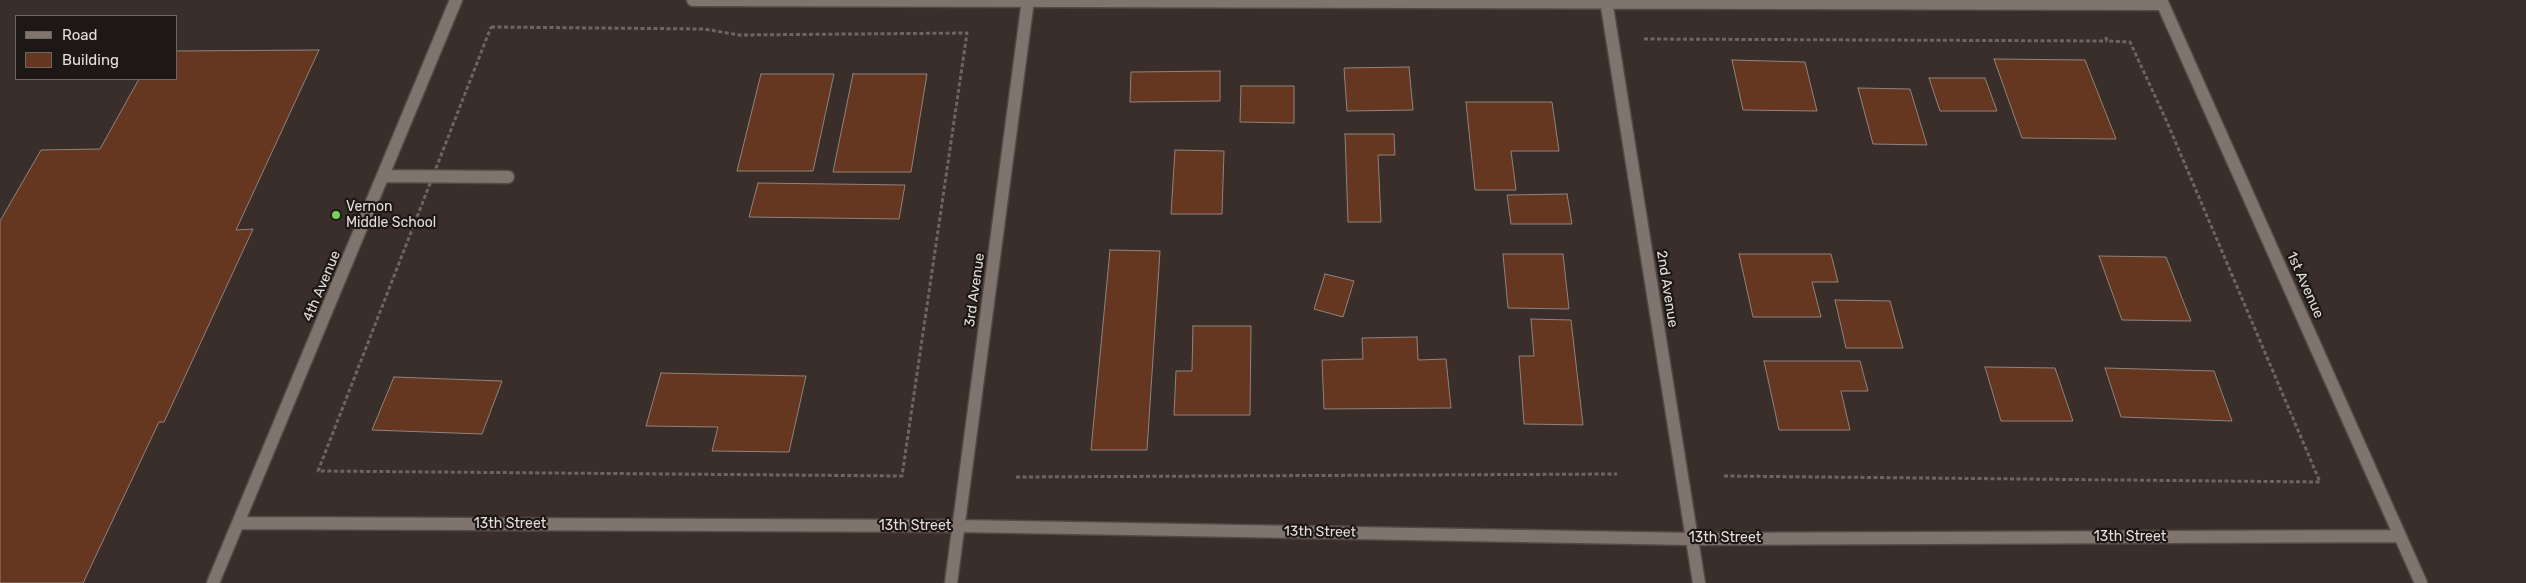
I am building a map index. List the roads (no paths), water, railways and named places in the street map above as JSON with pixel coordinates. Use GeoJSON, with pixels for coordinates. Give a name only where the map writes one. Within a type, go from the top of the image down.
{"type":"FeatureCollection","features":[{"type":"Feature","properties":{"kind":"street","name":"4th Avenue"},"geometry":{"type":"LineString","coordinates":[[213,583],[456,0]]}},
{"type":"Feature","properties":{"kind":"street"},"geometry":{"type":"LineString","coordinates":[[693,0],[2162,2]]}},
{"type":"Feature","properties":{"kind":"street","name":"3rd Avenue"},"geometry":{"type":"LineString","coordinates":[[952,583],[1028,1]]}},
{"type":"Feature","properties":{"kind":"street","name":"2nd Avenue"},"geometry":{"type":"LineString","coordinates":[[1606,2],[1699,583]]}},
{"type":"Feature","properties":{"kind":"street","name":"1st Avenue"},"geometry":{"type":"LineString","coordinates":[[2162,2],[2421,583]]}},
{"type":"Feature","properties":{"kind":"street"},"geometry":{"type":"LineString","coordinates":[[384,176],[508,177]]}},
{"type":"Feature","properties":{"kind":"street","name":"13th Street"},"geometry":{"type":"LineString","coordinates":[[239,523],[959,526],[1692,539],[2400,536]]}},
{"type":"Feature","properties":{"kind":"place","name":"Vernon Middle School"},"geometry":{"type":"Point","coordinates":[336,215]}}]}
